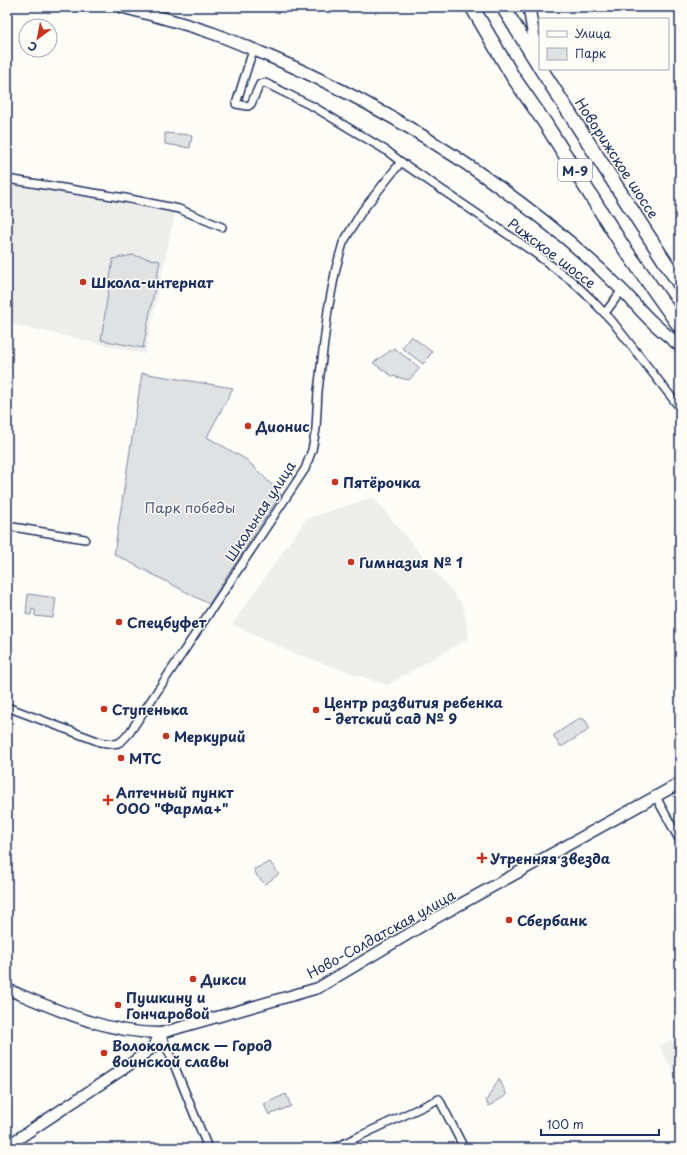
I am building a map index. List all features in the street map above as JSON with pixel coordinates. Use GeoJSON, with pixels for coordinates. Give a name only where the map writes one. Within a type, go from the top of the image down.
{"type":"FeatureCollection","features":[{"type":"Feature","properties":{"kind":"highway","name":"М-9"},"geometry":{"type":"LineString","coordinates":[[472,7],[513,76],[622,245],[680,327]]}},
{"type":"Feature","properties":{"kind":"highway","name":"Новорижское шоссе"},"geometry":{"type":"LineString","coordinates":[[503,7],[539,65]]}},
{"type":"Feature","properties":{"kind":"highway","name":"Новорижское шоссе"},"geometry":{"type":"LineString","coordinates":[[542,70],[680,285]]}},
{"type":"Feature","properties":{"kind":"main road"},"geometry":{"type":"LineString","coordinates":[[122,7],[216,34],[291,66],[354,96],[406,126],[470,167],[543,220],[581,252],[622,290],[648,318],[680,346]]}},
{"type":"Feature","properties":{"kind":"main road"},"geometry":{"type":"LineString","coordinates":[[529,7],[539,62]]}},
{"type":"Feature","properties":{"kind":"main road","name":"Ново-Солдатская улица"},"geometry":{"type":"LineString","coordinates":[[7,989],[78,1018],[121,1030],[144,1034],[161,1034],[318,988],[432,920],[680,784]]}},
{"type":"Feature","properties":{"kind":"main road"},"geometry":{"type":"LineString","coordinates":[[8,1146],[135,1061],[152,1048],[161,1034]]}},
{"type":"Feature","properties":{"kind":"street","name":"Рижское шоссе"},"geometry":{"type":"LineString","coordinates":[[253,50],[236,104],[248,106],[251,104],[260,84],[264,83],[314,107],[387,151],[532,251],[573,282],[605,313],[680,408]]}},
{"type":"Feature","properties":{"kind":"street","name":"Школьная улица"},"geometry":{"type":"LineString","coordinates":[[7,707],[100,742],[113,744],[122,742],[142,716],[305,469],[312,450],[316,429],[318,391],[328,310],[336,268],[343,243],[362,212],[401,162]]}},
{"type":"Feature","properties":{"kind":"street"},"geometry":{"type":"LineString","coordinates":[[7,179],[125,198],[179,209],[222,227]]}},
{"type":"Feature","properties":{"kind":"street"},"geometry":{"type":"LineString","coordinates":[[605,313],[622,290]]}},
{"type":"Feature","properties":{"kind":"street"},"geometry":{"type":"LineString","coordinates":[[7,526],[85,539]]}},
{"type":"Feature","properties":{"kind":"street"},"geometry":{"type":"LineString","coordinates":[[656,797],[680,841]]}},
{"type":"Feature","properties":{"kind":"street"},"geometry":{"type":"LineString","coordinates":[[161,1034],[208,1148]]}},
{"type":"Feature","properties":{"kind":"street"},"geometry":{"type":"LineString","coordinates":[[334,1148],[439,1099],[464,1148]]}},
{"type":"Feature","properties":{"kind":"shaded area","name":"Школа-интернат"},"geometry":{"type":"Polygon","coordinates":[[[10,184],[175,212],[145,354],[7,323],[7,241],[10,184]]]}},
{"type":"Feature","properties":{"kind":"shaded area","name":"Гимназия № 1"},"geometry":{"type":"Polygon","coordinates":[[[373,497],[463,605],[469,638],[387,685],[293,653],[232,624],[306,519],[373,497]]]}},
{"type":"Feature","properties":{"kind":"shaded area"},"geometry":{"type":"Polygon","coordinates":[[[680,1035],[680,1084],[659,1046],[680,1035]]]}},
{"type":"Feature","properties":{"kind":"green space"},"geometry":{"type":"Polygon","coordinates":[[[165,133],[192,135],[190,148],[165,144],[165,133]]]}},
{"type":"Feature","properties":{"kind":"green space"},"geometry":{"type":"Polygon","coordinates":[[[132,255],[160,261],[143,348],[101,340],[113,259],[132,255]]]}},
{"type":"Feature","properties":{"kind":"green space"},"geometry":{"type":"Polygon","coordinates":[[[411,336],[432,352],[423,364],[402,348],[411,336]]]}},
{"type":"Feature","properties":{"kind":"green space"},"geometry":{"type":"Polygon","coordinates":[[[394,348],[420,368],[409,380],[392,376],[373,363],[394,348]]]}},
{"type":"Feature","properties":{"kind":"green space","name":"Парк победы"},"geometry":{"type":"Polygon","coordinates":[[[142,373],[233,388],[207,437],[247,460],[281,494],[209,604],[114,554],[142,373]]]}},
{"type":"Feature","properties":{"kind":"green space"},"geometry":{"type":"Polygon","coordinates":[[[28,594],[56,598],[53,618],[35,616],[35,610],[32,609],[31,615],[26,614],[28,594]]]}},
{"type":"Feature","properties":{"kind":"green space"},"geometry":{"type":"Polygon","coordinates":[[[580,718],[585,720],[589,726],[587,731],[563,746],[560,746],[554,735],[580,718]]]}},
{"type":"Feature","properties":{"kind":"green space"},"geometry":{"type":"Polygon","coordinates":[[[270,862],[279,874],[265,884],[257,876],[254,869],[270,862]]]}},
{"type":"Feature","properties":{"kind":"green space"},"geometry":{"type":"Polygon","coordinates":[[[499,1079],[507,1095],[489,1106],[486,1101],[499,1079]]]}},
{"type":"Feature","properties":{"kind":"green space"},"geometry":{"type":"Polygon","coordinates":[[[286,1094],[291,1106],[269,1115],[264,1104],[286,1094]]]}},
{"type":"Feature","properties":{"kind":"place","name":"Школа-интернат"},"geometry":{"type":"Point","coordinates":[83,282]}},
{"type":"Feature","properties":{"kind":"place","name":"Дионис"},"geometry":{"type":"Point","coordinates":[248,426]}},
{"type":"Feature","properties":{"kind":"place","name":"Пятёрочка"},"geometry":{"type":"Point","coordinates":[335,482]}},
{"type":"Feature","properties":{"kind":"place","name":"Гимназия № 1"},"geometry":{"type":"Point","coordinates":[351,562]}},
{"type":"Feature","properties":{"kind":"place","name":"Спецбуфет"},"geometry":{"type":"Point","coordinates":[119,622]}},
{"type":"Feature","properties":{"kind":"place","name":"Ступенька"},"geometry":{"type":"Point","coordinates":[104,709]}},
{"type":"Feature","properties":{"kind":"place","name":"Центр развития ребенка – детский сад № 9"},"geometry":{"type":"Point","coordinates":[316,710]}},
{"type":"Feature","properties":{"kind":"place","name":"Меркурий"},"geometry":{"type":"Point","coordinates":[166,736]}},
{"type":"Feature","properties":{"kind":"place","name":"МТС"},"geometry":{"type":"Point","coordinates":[121,758]}},
{"type":"Feature","properties":{"kind":"place","name":"Аптечный пункт ООО \"Фарма+\""},"geometry":{"type":"Point","coordinates":[108,800]}},
{"type":"Feature","properties":{"kind":"place","name":"Утренняя звезда"},"geometry":{"type":"Point","coordinates":[482,858]}},
{"type":"Feature","properties":{"kind":"place","name":"Сбербанк"},"geometry":{"type":"Point","coordinates":[509,920]}},
{"type":"Feature","properties":{"kind":"place","name":"Дикси"},"geometry":{"type":"Point","coordinates":[193,979]}},
{"type":"Feature","properties":{"kind":"place","name":"Пушкину и Гончаровой"},"geometry":{"type":"Point","coordinates":[118,1005]}},
{"type":"Feature","properties":{"kind":"place","name":"Волоколамск — Город воинской славы"},"geometry":{"type":"Point","coordinates":[104,1053]}}]}
